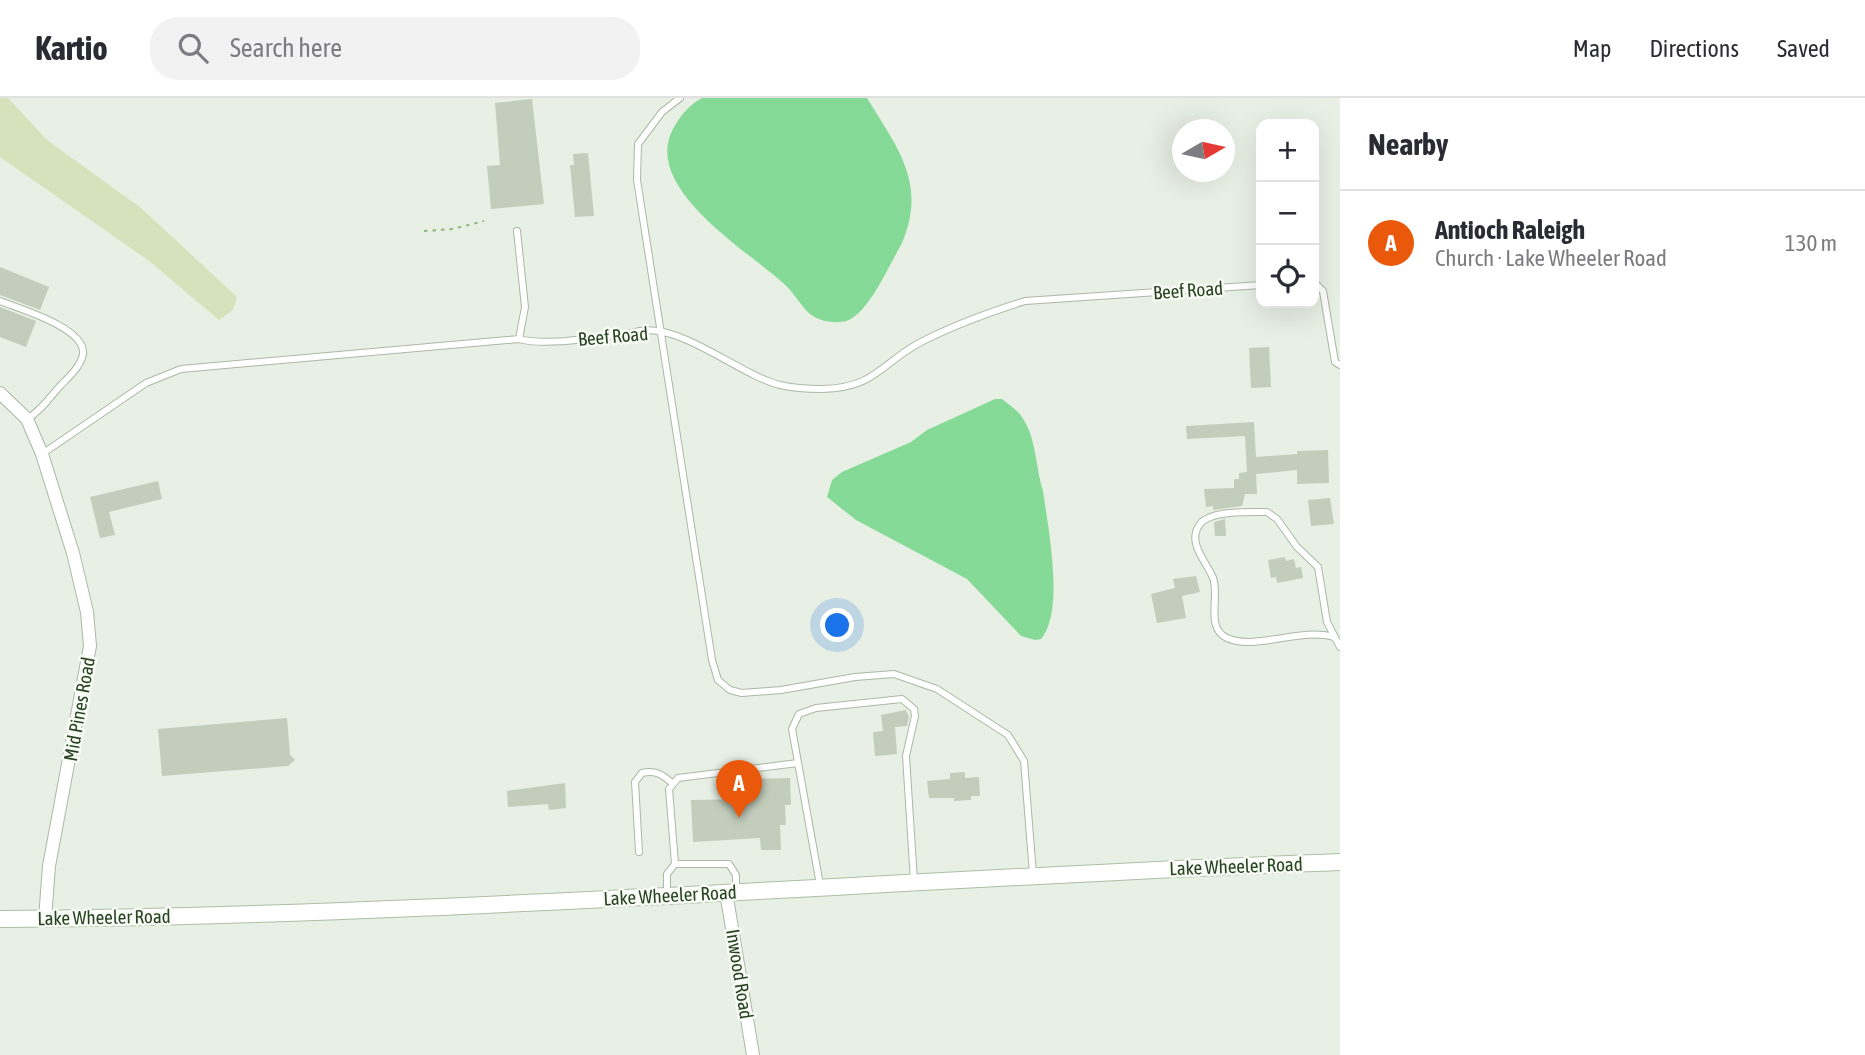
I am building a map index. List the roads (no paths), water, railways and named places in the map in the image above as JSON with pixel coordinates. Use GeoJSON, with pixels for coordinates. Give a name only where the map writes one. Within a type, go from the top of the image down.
{"type":"FeatureCollection","features":[{"type":"Feature","properties":{"kind":"street","name":"Mid Pines Road"},"geometry":{"type":"LineString","coordinates":[[0,393],[27,419],[42,454],[87,611],[90,646],[49,866],[45,919]]}},
{"type":"Feature","properties":{"kind":"street","name":"Lake Wheeler Road"},"geometry":{"type":"LineString","coordinates":[[0,919],[406,910],[1340,862]]}},
{"type":"Feature","properties":{"kind":"street","name":"Inwood Road"},"geometry":{"type":"LineString","coordinates":[[731,892],[753,1055]]}},
{"type":"Feature","properties":{"kind":"lane"},"geometry":{"type":"LineString","coordinates":[[680,98],[662,112],[638,144],[637,180],[712,660],[718,680],[730,690],[742,693],[894,674],[937,689],[1008,734],[1024,761],[1033,876]]}},
{"type":"Feature","properties":{"kind":"lane"},"geometry":{"type":"LineString","coordinates":[[517,231],[525,307],[519,340]]}},
{"type":"Feature","properties":{"kind":"lane","name":"Beef Road"},"geometry":{"type":"LineString","coordinates":[[42,454],[146,383],[181,369],[519,340],[567,340],[640,330],[686,338],[778,384],[821,389],[850,387],[872,378],[919,343],[998,309],[1025,301],[1256,285]]}},
{"type":"Feature","properties":{"kind":"lane"},"geometry":{"type":"LineString","coordinates":[[1319,287],[1323,291],[1335,362],[1340,365]]}},
{"type":"Feature","properties":{"kind":"lane"},"geometry":{"type":"LineString","coordinates":[[0,301],[58,324],[74,335],[83,351],[80,362],[70,376],[36,414],[27,419]]}},
{"type":"Feature","properties":{"kind":"lane"},"geometry":{"type":"LineString","coordinates":[[1334,637],[1321,633],[1239,641],[1225,637],[1216,626],[1216,591],[1213,577],[1198,551],[1196,536],[1199,525],[1207,517],[1220,514],[1267,512],[1277,519],[1297,547],[1318,568],[1327,622],[1340,647]]}},
{"type":"Feature","properties":{"kind":"lane"},"geometry":{"type":"LineString","coordinates":[[820,888],[792,729],[799,714],[816,708],[902,699],[914,709],[915,716],[906,756],[914,883]]}},
{"type":"Feature","properties":{"kind":"lane"},"geometry":{"type":"LineString","coordinates":[[667,895],[667,874],[675,864],[669,789],[672,783],[678,778],[799,763]]}},
{"type":"Feature","properties":{"kind":"lane"},"geometry":{"type":"LineString","coordinates":[[639,852],[635,782],[642,773],[653,771],[672,783]]}},
{"type":"Feature","properties":{"kind":"lane"},"geometry":{"type":"LineString","coordinates":[[675,864],[729,864],[736,875],[731,892]]}},
{"type":"Feature","properties":{"kind":"place","name":"Antioch Raleigh"},"geometry":{"type":"Point","coordinates":[739,818]}}]}
